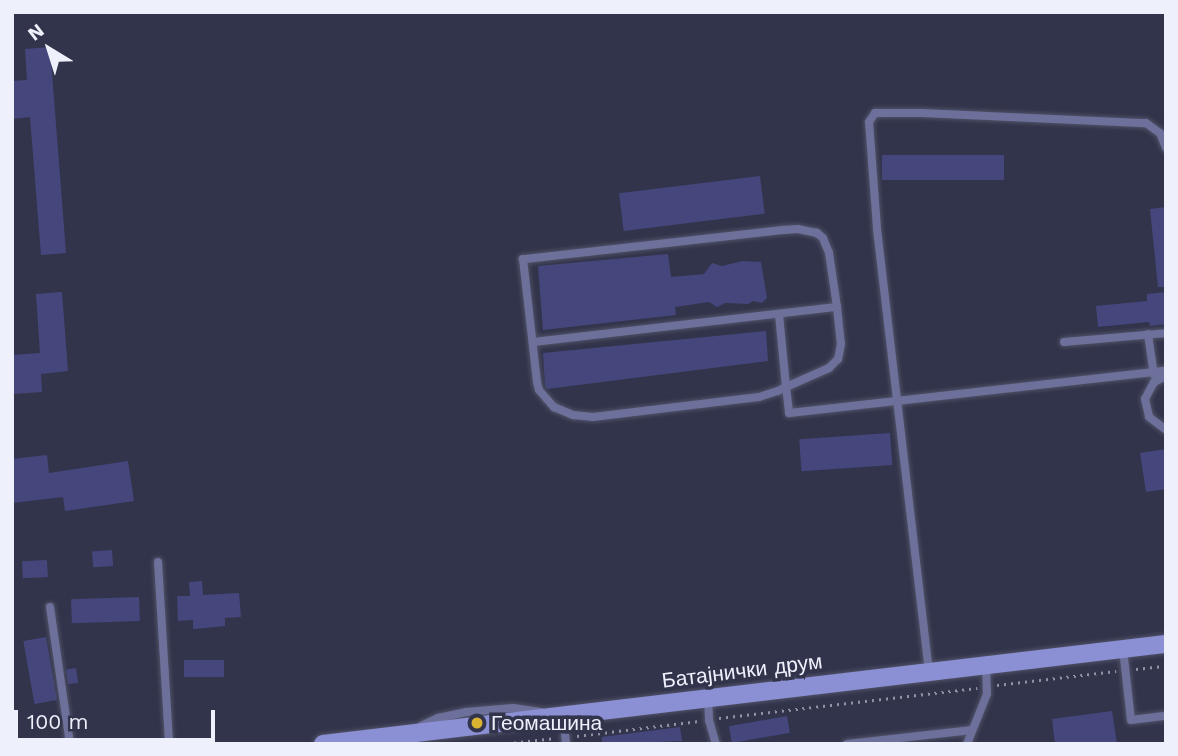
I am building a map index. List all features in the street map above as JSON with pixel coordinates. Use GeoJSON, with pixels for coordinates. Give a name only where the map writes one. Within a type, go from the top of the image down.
{"type":"FeatureCollection","features":[{"type":"Feature","properties":{"kind":"main road","name":"Батајнички друм"},"geometry":{"type":"LineString","coordinates":[[323,744],[1166,644]]}},
{"type":"Feature","properties":{"kind":"lane"},"geometry":{"type":"LineString","coordinates":[[929,672],[869,122],[875,113],[1146,123],[1160,133],[1166,148]]}},
{"type":"Feature","properties":{"kind":"lane"},"geometry":{"type":"LineString","coordinates":[[783,230],[808,230],[817,233],[827,244],[841,344],[838,359],[829,368],[760,397],[593,417],[573,415],[554,408],[542,397],[537,382],[533,342],[523,259],[783,230]]}},
{"type":"Feature","properties":{"kind":"lane"},"geometry":{"type":"LineString","coordinates":[[533,342],[837,307]]}},
{"type":"Feature","properties":{"kind":"lane"},"geometry":{"type":"LineString","coordinates":[[779,314],[789,413],[1166,374]]}},
{"type":"Feature","properties":{"kind":"lane"},"geometry":{"type":"LineString","coordinates":[[1064,342],[1166,333]]}},
{"type":"Feature","properties":{"kind":"lane"},"geometry":{"type":"LineString","coordinates":[[1148,334],[1155,377],[1148,390],[1146,408],[1155,425],[1166,430]]}},
{"type":"Feature","properties":{"kind":"lane"},"geometry":{"type":"LineString","coordinates":[[158,562],[169,744]]}},
{"type":"Feature","properties":{"kind":"lane"},"geometry":{"type":"LineString","coordinates":[[50,607],[71,744]]}},
{"type":"Feature","properties":{"kind":"lane"},"geometry":{"type":"LineString","coordinates":[[1123,649],[1131,720],[1166,716]]}},
{"type":"Feature","properties":{"kind":"lane"},"geometry":{"type":"LineString","coordinates":[[967,744],[987,687],[986,665]]}},
{"type":"Feature","properties":{"kind":"lane"},"geometry":{"type":"LineString","coordinates":[[708,699],[709,720],[716,744]]}},
{"type":"Feature","properties":{"kind":"lane"},"geometry":{"type":"LineString","coordinates":[[560,716],[565,741]]}},
{"type":"Feature","properties":{"kind":"lane"},"geometry":{"type":"LineString","coordinates":[[847,744],[972,730]]}},
{"type":"Feature","properties":{"kind":"path"},"geometry":{"type":"LineString","coordinates":[[500,744],[565,741],[709,720],[1166,666]]}},
{"type":"Feature","properties":{"kind":"building"},"geometry":{"type":"Polygon","coordinates":[[[50,47],[66,253],[41,255],[30,117],[12,119],[12,81],[27,80],[25,49],[50,47]]]}},
{"type":"Feature","properties":{"kind":"building"},"geometry":{"type":"Polygon","coordinates":[[[882,155],[1004,155],[1004,180],[882,180],[882,155]]]}},
{"type":"Feature","properties":{"kind":"building"},"geometry":{"type":"Polygon","coordinates":[[[760,176],[765,214],[624,231],[619,193],[760,176]]]}},
{"type":"Feature","properties":{"kind":"building"},"geometry":{"type":"Polygon","coordinates":[[[1166,207],[1166,287],[1158,287],[1150,209],[1166,207]]]}},
{"type":"Feature","properties":{"kind":"building"},"geometry":{"type":"Polygon","coordinates":[[[668,254],[671,277],[704,274],[712,263],[722,266],[743,261],[761,262],[767,298],[762,303],[725,303],[717,307],[709,302],[675,307],[676,315],[543,330],[538,266],[668,254]]]}},
{"type":"Feature","properties":{"kind":"building"},"geometry":{"type":"Polygon","coordinates":[[[62,292],[68,371],[41,374],[42,392],[12,394],[12,355],[40,353],[36,294],[62,292]]]}},
{"type":"Feature","properties":{"kind":"building"},"geometry":{"type":"Polygon","coordinates":[[[1166,292],[1166,324],[1150,326],[1149,322],[1098,327],[1096,306],[1147,301],[1147,294],[1166,292]]]}},
{"type":"Feature","properties":{"kind":"building"},"geometry":{"type":"Polygon","coordinates":[[[766,331],[768,361],[547,389],[545,386],[543,353],[766,331]]]}},
{"type":"Feature","properties":{"kind":"building"},"geometry":{"type":"Polygon","coordinates":[[[890,433],[892,465],[801,471],[799,439],[890,433]]]}},
{"type":"Feature","properties":{"kind":"building"},"geometry":{"type":"Polygon","coordinates":[[[1166,449],[1166,489],[1146,492],[1140,453],[1166,449]]]}},
{"type":"Feature","properties":{"kind":"building"},"geometry":{"type":"Polygon","coordinates":[[[47,455],[49,473],[128,461],[134,501],[65,511],[63,497],[12,503],[12,459],[47,455]]]}},
{"type":"Feature","properties":{"kind":"building"},"geometry":{"type":"Polygon","coordinates":[[[112,550],[113,566],[93,567],[92,551],[112,550]]]}},
{"type":"Feature","properties":{"kind":"building"},"geometry":{"type":"Polygon","coordinates":[[[47,560],[48,577],[23,578],[22,561],[47,560]]]}},
{"type":"Feature","properties":{"kind":"building"},"geometry":{"type":"Polygon","coordinates":[[[202,581],[203,595],[239,593],[241,617],[225,618],[225,626],[193,629],[193,620],[178,621],[177,596],[190,596],[189,582],[202,581]]]}},
{"type":"Feature","properties":{"kind":"building"},"geometry":{"type":"Polygon","coordinates":[[[139,597],[140,621],[72,623],[71,599],[139,597]]]}},
{"type":"Feature","properties":{"kind":"building"},"geometry":{"type":"Polygon","coordinates":[[[46,637],[57,700],[34,704],[23,641],[46,637]]]}},
{"type":"Feature","properties":{"kind":"building"},"geometry":{"type":"Polygon","coordinates":[[[184,660],[224,660],[224,677],[184,677],[184,660]]]}},
{"type":"Feature","properties":{"kind":"building"},"geometry":{"type":"Polygon","coordinates":[[[76,668],[78,683],[68,684],[66,669],[76,668]]]}},
{"type":"Feature","properties":{"kind":"building"},"geometry":{"type":"Polygon","coordinates":[[[1112,711],[1117,744],[1055,744],[1052,719],[1112,711]]]}},
{"type":"Feature","properties":{"kind":"building"},"geometry":{"type":"Polygon","coordinates":[[[787,716],[790,733],[732,743],[729,726],[787,716]]]}},
{"type":"Feature","properties":{"kind":"building"},"geometry":{"type":"Polygon","coordinates":[[[680,727],[682,741],[602,744],[602,737],[680,727]]]}},
{"type":"Feature","properties":{"kind":"place","name":"Геомашина"},"geometry":{"type":"Point","coordinates":[477,723]}}]}
